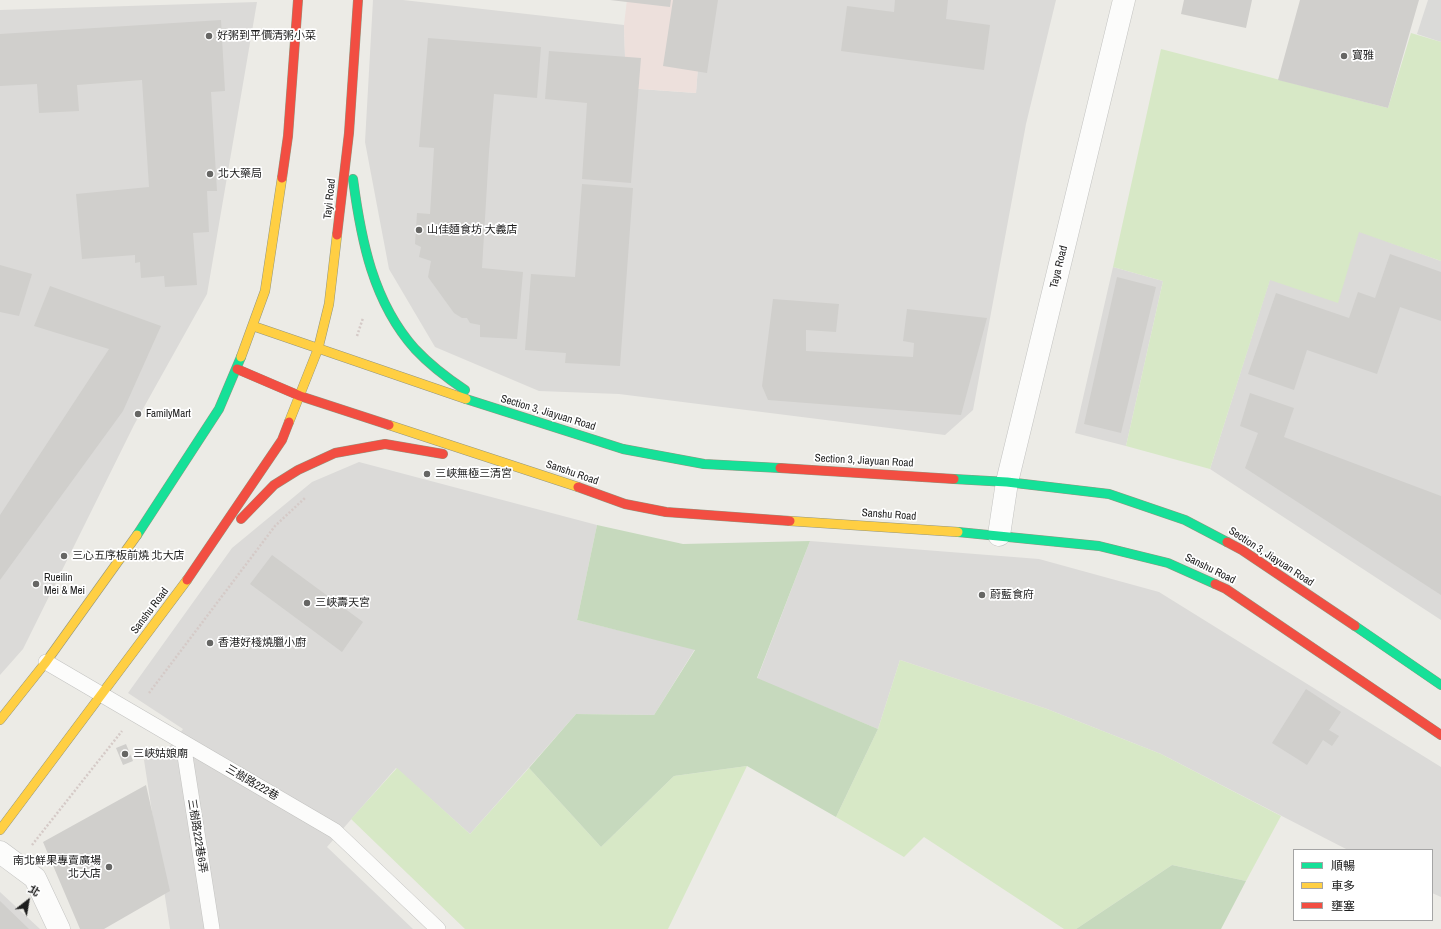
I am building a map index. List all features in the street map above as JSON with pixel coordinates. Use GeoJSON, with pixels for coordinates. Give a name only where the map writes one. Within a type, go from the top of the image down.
{"type":"FeatureCollection","features":[{"type":"Feature","properties":{"kind":"street"},"geometry":{"type":"LineString","coordinates":[[0,720],[46,662],[145,524],[219,409],[238,369],[265,291],[268,276],[288,136],[298,0]]}},
{"type":"Feature","properties":{"kind":"street","name":"Tayi Road"},"geometry":{"type":"LineString","coordinates":[[300,396],[318,349],[329,304],[334,270],[349,133],[358,0]]}},
{"type":"Feature","properties":{"kind":"street","name":"Taya Road"},"geometry":{"type":"LineString","coordinates":[[999,535],[1007,482],[1124,0]]}},
{"type":"Feature","properties":{"kind":"street"},"geometry":{"type":"LineString","coordinates":[[349,133],[357,216],[372,273],[395,325],[414,349],[442,376],[495,409]]}},
{"type":"Feature","properties":{"kind":"street","name":"Section 3, Jiayuan Road"},"geometry":{"type":"LineString","coordinates":[[253,326],[495,409],[623,449],[704,464],[1007,482],[1108,494],[1186,520],[1242,550],[1441,686]]}},
{"type":"Feature","properties":{"kind":"street","name":"Sanshu Road"},"geometry":{"type":"LineString","coordinates":[[238,369],[300,396],[517,466],[625,504],[666,512],[999,535],[1099,546],[1168,563],[1226,588],[1441,735]]}},
{"type":"Feature","properties":{"kind":"street","name":"Sanshu Road"},"geometry":{"type":"LineString","coordinates":[[0,830],[178,593],[282,440],[300,396]]}},
{"type":"Feature","properties":{"kind":"street"},"geometry":{"type":"LineString","coordinates":[[178,593],[249,510],[274,485],[298,470],[335,452],[385,444],[517,466]]}},
{"type":"Feature","properties":{"kind":"street"},"geometry":{"type":"LineString","coordinates":[[8,859],[34,878],[58,929]]}},
{"type":"Feature","properties":{"kind":"lane","name":"三樹路222巷"},"geometry":{"type":"LineString","coordinates":[[46,662],[335,831],[438,929]]}},
{"type":"Feature","properties":{"kind":"lane","name":"三樹路222巷6弄"},"geometry":{"type":"LineString","coordinates":[[183,743],[212,929]]}},
{"type":"Feature","properties":{"kind":"path"},"geometry":{"type":"LineString","coordinates":[[357,338],[365,312]]}},
{"type":"Feature","properties":{"kind":"path"},"geometry":{"type":"LineString","coordinates":[[148,693],[275,526],[308,495]]}},
{"type":"Feature","properties":{"kind":"path"},"geometry":{"type":"LineString","coordinates":[[8,859],[123,730]]}},
{"type":"Feature","properties":{"kind":"shaded area"},"geometry":{"type":"Polygon","coordinates":[[[373,0],[403,0],[624,25],[626,88],[696,93],[703,0],[1056,0],[1026,124],[973,410],[945,435],[619,394],[539,391],[435,347],[389,269],[365,142],[373,0]]]}},
{"type":"Feature","properties":{"kind":"shaded area"},"geometry":{"type":"Polygon","coordinates":[[[627,0],[703,0],[696,93],[626,88],[624,25],[627,0]]]}},
{"type":"Feature","properties":{"kind":"shaded area"},"geometry":{"type":"Polygon","coordinates":[[[1428,0],[1441,0],[1441,42],[1417,34],[1428,0]]]}},
{"type":"Feature","properties":{"kind":"shaded area"},"geometry":{"type":"Polygon","coordinates":[[[257,2],[207,294],[134,425],[23,649],[0,675],[0,10],[257,2]]]}},
{"type":"Feature","properties":{"kind":"shaded area"},"geometry":{"type":"Polygon","coordinates":[[[1359,231],[1441,261],[1441,620],[1210,469],[1270,279],[1359,231]]]}},
{"type":"Feature","properties":{"kind":"shaded area"},"geometry":{"type":"Polygon","coordinates":[[[1113,267],[1163,281],[1126,446],[1075,433],[1113,267]]]}},
{"type":"Feature","properties":{"kind":"shaded area"},"geometry":{"type":"Polygon","coordinates":[[[359,462],[597,525],[577,620],[695,649],[654,715],[576,714],[470,834],[396,768],[327,847],[413,929],[170,929],[144,760],[162,756],[183,729],[128,693],[232,548],[312,482],[359,462]]]}},
{"type":"Feature","properties":{"kind":"shaded area"},"geometry":{"type":"Polygon","coordinates":[[[810,541],[1039,559],[1159,592],[1441,767],[1441,897],[1433,893],[1433,849],[1346,849],[1161,754],[1047,709],[900,660],[878,729],[757,679],[810,541]]]}},
{"type":"Feature","properties":{"kind":"shaded area"},"geometry":{"type":"Polygon","coordinates":[[[0,892],[40,929],[0,929],[0,892]]]}},
{"type":"Feature","properties":{"kind":"green space"},"geometry":{"type":"Polygon","coordinates":[[[1411,33],[1441,42],[1441,261],[1359,232],[1338,303],[1270,280],[1210,469],[1126,446],[1163,281],[1113,267],[1161,49],[1388,108],[1411,33]]]}},
{"type":"Feature","properties":{"kind":"green space"},"geometry":{"type":"Polygon","coordinates":[[[597,525],[683,544],[810,541],[757,678],[878,729],[836,817],[747,766],[674,776],[601,847],[529,768],[576,714],[654,715],[695,650],[577,620],[597,525]]]}},
{"type":"Feature","properties":{"kind":"green space"},"geometry":{"type":"Polygon","coordinates":[[[900,660],[1047,709],[1161,754],[1281,816],[1246,881],[1172,865],[1076,929],[1064,929],[924,837],[904,857],[836,817],[878,729],[900,660]]]}},
{"type":"Feature","properties":{"kind":"green space"},"geometry":{"type":"Polygon","coordinates":[[[747,766],[668,929],[465,929],[351,819],[397,768],[470,834],[529,768],[601,847],[674,776],[747,766]]]}},
{"type":"Feature","properties":{"kind":"green space"},"geometry":{"type":"Polygon","coordinates":[[[1172,865],[1246,881],[1221,929],[1076,929],[1172,865]]]}},
{"type":"Feature","properties":{"kind":"building"},"geometry":{"type":"Polygon","coordinates":[[[610,0],[671,0],[670,7],[610,0]]]}},
{"type":"Feature","properties":{"kind":"building"},"geometry":{"type":"Polygon","coordinates":[[[673,0],[718,0],[707,73],[663,66],[673,0]]]}},
{"type":"Feature","properties":{"kind":"building"},"geometry":{"type":"Polygon","coordinates":[[[895,0],[948,0],[946,19],[990,25],[984,70],[841,51],[847,6],[894,12],[895,0]]]}},
{"type":"Feature","properties":{"kind":"building"},"geometry":{"type":"Polygon","coordinates":[[[1184,0],[1252,0],[1246,28],[1181,14],[1184,0]]]}},
{"type":"Feature","properties":{"kind":"building","name":"寶雅"},"geometry":{"type":"Polygon","coordinates":[[[1300,0],[1419,0],[1388,108],[1278,80],[1300,0]]]}},
{"type":"Feature","properties":{"kind":"building"},"geometry":{"type":"Polygon","coordinates":[[[221,20],[225,91],[211,92],[217,191],[207,191],[209,232],[193,233],[197,285],[165,287],[164,276],[141,278],[140,262],[135,263],[135,255],[82,259],[76,194],[149,187],[142,80],[77,85],[79,111],[39,113],[37,84],[0,86],[0,34],[221,20]]]}},
{"type":"Feature","properties":{"kind":"building"},"geometry":{"type":"Polygon","coordinates":[[[428,38],[541,47],[537,98],[494,94],[489,152],[482,268],[523,272],[517,339],[480,337],[480,325],[470,323],[467,318],[462,318],[454,313],[428,277],[431,261],[419,257],[421,247],[415,244],[417,213],[430,214],[434,148],[419,147],[428,38]]]}},
{"type":"Feature","properties":{"kind":"building"},"geometry":{"type":"Polygon","coordinates":[[[549,51],[641,58],[631,183],[582,179],[587,103],[545,99],[549,51]]]}},
{"type":"Feature","properties":{"kind":"building"},"geometry":{"type":"Polygon","coordinates":[[[582,184],[633,188],[620,366],[565,363],[566,353],[525,350],[531,274],[575,277],[582,184]]]}},
{"type":"Feature","properties":{"kind":"building"},"geometry":{"type":"Polygon","coordinates":[[[1390,254],[1441,272],[1441,321],[1400,307],[1377,374],[1307,350],[1294,390],[1248,374],[1276,293],[1349,318],[1358,292],[1375,298],[1390,254]]]}},
{"type":"Feature","properties":{"kind":"building"},"geometry":{"type":"Polygon","coordinates":[[[0,265],[32,274],[19,316],[0,312],[0,265]]]}},
{"type":"Feature","properties":{"kind":"building"},"geometry":{"type":"Polygon","coordinates":[[[1117,277],[1156,287],[1121,433],[1084,424],[1117,277]]]}},
{"type":"Feature","properties":{"kind":"building"},"geometry":{"type":"Polygon","coordinates":[[[50,286],[161,326],[123,411],[0,580],[0,515],[109,349],[34,326],[50,286]]]}},
{"type":"Feature","properties":{"kind":"building"},"geometry":{"type":"Polygon","coordinates":[[[773,299],[839,304],[836,332],[806,330],[806,351],[913,357],[914,343],[903,341],[907,309],[987,318],[961,415],[768,400],[762,386],[773,299]]]}},
{"type":"Feature","properties":{"kind":"building"},"geometry":{"type":"Polygon","coordinates":[[[1250,393],[1294,408],[1284,437],[1441,496],[1441,595],[1245,468],[1258,433],[1240,426],[1250,393]]]}},
{"type":"Feature","properties":{"kind":"building","name":"三峽壽天宮"},"geometry":{"type":"Polygon","coordinates":[[[272,555],[363,622],[342,652],[250,584],[272,555]]]}},
{"type":"Feature","properties":{"kind":"building"},"geometry":{"type":"Polygon","coordinates":[[[1306,689],[1341,712],[1329,730],[1339,736],[1332,746],[1323,740],[1307,765],[1272,743],[1306,689]]]}},
{"type":"Feature","properties":{"kind":"building","name":"三峽姑娘廟"},"geometry":{"type":"Polygon","coordinates":[[[126,744],[133,761],[123,765],[116,748],[126,744]]]}},
{"type":"Feature","properties":{"kind":"building","name":"南北鮮果專賣廣場 北大店"},"geometry":{"type":"Polygon","coordinates":[[[146,785],[170,891],[104,929],[80,929],[43,842],[146,785]]]}},
{"type":"Feature","properties":{"kind":"building"},"geometry":{"type":"Polygon","coordinates":[[[0,901],[29,929],[0,929],[0,901]]]}},
{"type":"Feature","properties":{"kind":"traffic: fast"},"geometry":{"type":"LineString","coordinates":[[353,179],[365,247],[379,291],[389,311],[401,331],[415,349],[439,371],[465,390]]}},
{"type":"Feature","properties":{"kind":"traffic: fast"},"geometry":{"type":"LineString","coordinates":[[137,535],[219,409],[241,357]]}},
{"type":"Feature","properties":{"kind":"traffic: fast"},"geometry":{"type":"LineString","coordinates":[[466,399],[623,449],[704,464],[780,468]]}},
{"type":"Feature","properties":{"kind":"traffic: fast"},"geometry":{"type":"LineString","coordinates":[[954,479],[1007,482],[1109,494],[1185,520],[1227,542]]}},
{"type":"Feature","properties":{"kind":"traffic: fast"},"geometry":{"type":"LineString","coordinates":[[958,532],[1099,546],[1168,563],[1215,584]]}},
{"type":"Feature","properties":{"kind":"traffic: fast"},"geometry":{"type":"LineString","coordinates":[[1355,626],[1441,685]]}},
{"type":"Feature","properties":{"kind":"traffic: slow"},"geometry":{"type":"LineString","coordinates":[[241,357],[265,291],[282,178]]}},
{"type":"Feature","properties":{"kind":"traffic: slow"},"geometry":{"type":"LineString","coordinates":[[289,422],[318,349],[329,304],[337,235]]}},
{"type":"Feature","properties":{"kind":"traffic: slow"},"geometry":{"type":"LineString","coordinates":[[253,326],[466,399]]}},
{"type":"Feature","properties":{"kind":"traffic: slow"},"geometry":{"type":"LineString","coordinates":[[389,425],[578,487]]}},
{"type":"Feature","properties":{"kind":"traffic: slow"},"geometry":{"type":"LineString","coordinates":[[790,521],[958,532]]}},
{"type":"Feature","properties":{"kind":"traffic: slow"},"geometry":{"type":"LineString","coordinates":[[0,720],[46,662],[137,535]]}},
{"type":"Feature","properties":{"kind":"traffic: slow"},"geometry":{"type":"LineString","coordinates":[[0,830],[187,580]]}},
{"type":"Feature","properties":{"kind":"traffic: jam"},"geometry":{"type":"LineString","coordinates":[[282,178],[288,136],[298,0]]}},
{"type":"Feature","properties":{"kind":"traffic: jam"},"geometry":{"type":"LineString","coordinates":[[337,235],[349,133],[358,0]]}},
{"type":"Feature","properties":{"kind":"traffic: jam"},"geometry":{"type":"LineString","coordinates":[[237,369],[300,396],[389,425]]}},
{"type":"Feature","properties":{"kind":"traffic: jam"},"geometry":{"type":"LineString","coordinates":[[187,580],[282,440],[289,422]]}},
{"type":"Feature","properties":{"kind":"traffic: jam"},"geometry":{"type":"LineString","coordinates":[[241,519],[274,485],[298,470],[335,453],[385,444],[443,454]]}},
{"type":"Feature","properties":{"kind":"traffic: jam"},"geometry":{"type":"LineString","coordinates":[[780,468],[954,479]]}},
{"type":"Feature","properties":{"kind":"traffic: jam"},"geometry":{"type":"LineString","coordinates":[[578,487],[625,504],[666,512],[790,521]]}},
{"type":"Feature","properties":{"kind":"traffic: jam"},"geometry":{"type":"LineString","coordinates":[[1227,542],[1242,550],[1355,626]]}},
{"type":"Feature","properties":{"kind":"traffic: jam"},"geometry":{"type":"LineString","coordinates":[[1215,584],[1226,589],[1441,735]]}},
{"type":"Feature","properties":{"kind":"place","name":"好粥到平價清粥小菜"},"geometry":{"type":"Point","coordinates":[209,36]}},
{"type":"Feature","properties":{"kind":"place","name":"寶雅"},"geometry":{"type":"Point","coordinates":[1344,56]}},
{"type":"Feature","properties":{"kind":"place","name":"北大藥局"},"geometry":{"type":"Point","coordinates":[210,174]}},
{"type":"Feature","properties":{"kind":"place","name":"山佳麵食坊 大義店"},"geometry":{"type":"Point","coordinates":[419,230]}},
{"type":"Feature","properties":{"kind":"place","name":"FamilyMart"},"geometry":{"type":"Point","coordinates":[138,414]}},
{"type":"Feature","properties":{"kind":"place","name":"三峽無極三清宮"},"geometry":{"type":"Point","coordinates":[427,474]}},
{"type":"Feature","properties":{"kind":"place","name":"三心五序板前燒 北大店"},"geometry":{"type":"Point","coordinates":[64,556]}},
{"type":"Feature","properties":{"kind":"place","name":"Rueilin Mei & Mei"},"geometry":{"type":"Point","coordinates":[36,584]}},
{"type":"Feature","properties":{"kind":"place","name":"蔚藍食府"},"geometry":{"type":"Point","coordinates":[982,595]}},
{"type":"Feature","properties":{"kind":"place","name":"三峽壽天宮"},"geometry":{"type":"Point","coordinates":[307,603]}},
{"type":"Feature","properties":{"kind":"place","name":"香港好棧燒臘小廚"},"geometry":{"type":"Point","coordinates":[210,643]}},
{"type":"Feature","properties":{"kind":"place","name":"三峽姑娘廟"},"geometry":{"type":"Point","coordinates":[125,754]}},
{"type":"Feature","properties":{"kind":"place","name":"南北鮮果專賣廣場 北大店"},"geometry":{"type":"Point","coordinates":[109,867]}}]}
